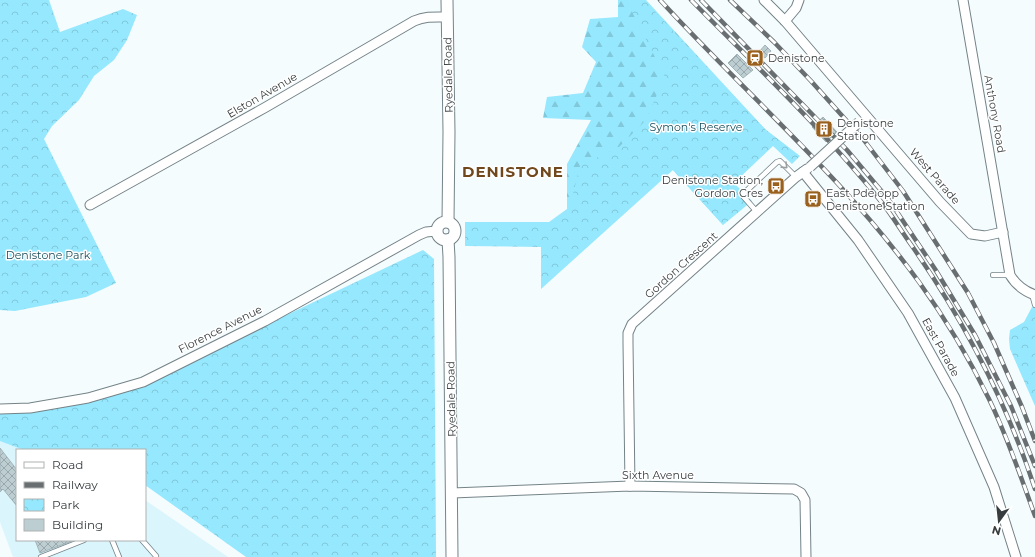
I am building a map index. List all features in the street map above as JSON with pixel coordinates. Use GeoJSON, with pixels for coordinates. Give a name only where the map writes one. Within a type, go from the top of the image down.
{"type":"FeatureCollection","features":[{"type":"Feature","properties":{"kind":"street","name":"Ryedale Road"},"geometry":{"type":"LineString","coordinates":[[447,0],[449,132],[448,222]]}},
{"type":"Feature","properties":{"kind":"street","name":"West Parade"},"geometry":{"type":"LineString","coordinates":[[764,0],[785,21],[867,115],[940,202],[971,234],[986,236],[1003,232]]}},
{"type":"Feature","properties":{"kind":"street"},"geometry":{"type":"LineString","coordinates":[[785,21],[796,8],[799,0]]}},
{"type":"Feature","properties":{"kind":"street","name":"Anthony Road"},"geometry":{"type":"LineString","coordinates":[[963,0],[1010,275]]}},
{"type":"Feature","properties":{"kind":"street","name":"Elston Avenue"},"geometry":{"type":"LineString","coordinates":[[90,205],[266,108],[414,21],[422,17],[447,17]]}},
{"type":"Feature","properties":{"kind":"street","name":"Gordon Crescent"},"geometry":{"type":"LineString","coordinates":[[630,486],[628,333],[632,324],[867,115]]}},
{"type":"Feature","properties":{"kind":"street","name":"East Parade"},"geometry":{"type":"LineString","coordinates":[[803,172],[858,240],[908,313],[958,405],[994,487],[1016,557]]}},
{"type":"Feature","properties":{"kind":"street"},"geometry":{"type":"LineString","coordinates":[[448,222],[453,224],[456,232],[453,237],[448,240],[442,239],[437,231],[442,223],[448,222]]}},
{"type":"Feature","properties":{"kind":"street","name":"Florence Avenue"},"geometry":{"type":"LineString","coordinates":[[0,409],[30,408],[88,398],[143,382],[265,321],[419,235],[426,232],[437,231]]}},
{"type":"Feature","properties":{"kind":"street","name":"Ryedale Road"},"geometry":{"type":"LineString","coordinates":[[448,240],[452,557]]}},
{"type":"Feature","properties":{"kind":"street"},"geometry":{"type":"LineString","coordinates":[[1010,275],[1021,288],[1033,294]]}},
{"type":"Feature","properties":{"kind":"street","name":"Sixth Avenue"},"geometry":{"type":"LineString","coordinates":[[452,493],[630,486],[794,489],[801,493],[805,500],[806,556]]}},
{"type":"Feature","properties":{"kind":"lane"},"geometry":{"type":"LineString","coordinates":[[757,212],[742,196],[777,162],[780,161],[803,172]]}},
{"type":"Feature","properties":{"kind":"lane"},"geometry":{"type":"LineString","coordinates":[[993,275],[1010,275]]}},
{"type":"Feature","properties":{"kind":"lane"},"geometry":{"type":"LineString","coordinates":[[1033,294],[1035,306]]}},
{"type":"Feature","properties":{"kind":"lane"},"geometry":{"type":"LineString","coordinates":[[41,557],[81,541]]}},
{"type":"Feature","properties":{"kind":"lane"},"geometry":{"type":"LineString","coordinates":[[112,541],[119,556],[112,557]]}},
{"type":"Feature","properties":{"kind":"lane"},"geometry":{"type":"LineString","coordinates":[[143,541],[156,556]]}},
{"type":"Feature","properties":{"kind":"shaded area"},"geometry":{"type":"Polygon","coordinates":[[[0,426],[61,449],[16,449],[16,541],[146,541],[146,501],[228,557],[13,557],[0,522],[0,426]]]}},
{"type":"Feature","properties":{"kind":"green space","name":"Denistone Park"},"geometry":{"type":"Polygon","coordinates":[[[0,0],[49,0],[60,32],[123,9],[137,15],[127,40],[114,60],[94,76],[79,100],[52,126],[44,139],[116,283],[86,297],[15,311],[0,310],[0,0]]]}},
{"type":"Feature","properties":{"kind":"green space","name":"Symon's Reserve"},"geometry":{"type":"Polygon","coordinates":[[[618,0],[646,0],[765,129],[716,173],[723,225],[673,170],[567,209],[567,164],[591,120],[543,118],[547,97],[583,93],[596,62],[582,47],[590,19],[618,17],[618,0]]]}},
{"type":"Feature","properties":{"kind":"green space","name":"Symon's Reserve"},"geometry":{"type":"Polygon","coordinates":[[[626,0],[644,0],[765,129],[800,156],[792,164],[773,146],[734,183],[752,201],[723,225],[673,170],[541,289],[541,247],[465,246],[465,222],[549,222],[567,209],[572,198],[580,166],[619,147],[645,121],[665,77],[626,0]]]}},
{"type":"Feature","properties":{"kind":"green space"},"geometry":{"type":"Polygon","coordinates":[[[423,250],[434,259],[436,557],[246,557],[146,486],[146,449],[21,449],[0,441],[0,414],[135,387],[423,250]]]}},
{"type":"Feature","properties":{"kind":"green space"},"geometry":{"type":"Polygon","coordinates":[[[1032,307],[1035,308],[1035,406],[1010,349],[1009,339],[1010,330],[1024,322],[1032,307]]]}},
{"type":"Feature","properties":{"kind":"building"},"geometry":{"type":"Polygon","coordinates":[[[765,45],[771,51],[765,58],[758,53],[765,45]]]}},
{"type":"Feature","properties":{"kind":"building"},"geometry":{"type":"Polygon","coordinates":[[[737,54],[753,70],[743,78],[728,63],[737,54]]]}},
{"type":"Feature","properties":{"kind":"building","name":"Denistone Station"},"geometry":{"type":"Polygon","coordinates":[[[823,117],[837,132],[826,142],[812,127],[823,117]]]}},
{"type":"Feature","properties":{"kind":"building"},"geometry":{"type":"Polygon","coordinates":[[[0,448],[16,469],[16,505],[3,489],[0,492],[0,448]]]}},
{"type":"Feature","properties":{"kind":"building"},"geometry":{"type":"Polygon","coordinates":[[[35,541],[72,541],[40,553],[35,541]]]}},
{"type":"Feature","properties":{"kind":"railway"},"geometry":{"type":"LineString","coordinates":[[660,0],[827,172],[890,244],[919,282],[956,339],[996,413],[1035,516]]}},
{"type":"Feature","properties":{"kind":"railway"},"geometry":{"type":"LineString","coordinates":[[691,0],[814,125],[883,204],[931,274],[966,333],[1011,425],[1035,489]]}},
{"type":"Feature","properties":{"kind":"railway"},"geometry":{"type":"LineString","coordinates":[[701,0],[847,150],[889,200],[935,269],[975,335],[1011,406],[1035,466]]}},
{"type":"Feature","properties":{"kind":"railway"},"geometry":{"type":"LineString","coordinates":[[730,0],[774,42],[811,81],[863,139],[903,191],[968,293],[994,343],[1035,441]]}},
{"type":"Feature","properties":{"kind":"place","name":"Denistone"},"geometry":{"type":"Point","coordinates":[755,58]}},
{"type":"Feature","properties":{"kind":"place","name":"Denistone Station"},"geometry":{"type":"Point","coordinates":[824,129]}},
{"type":"Feature","properties":{"kind":"place","name":"Denistone Station, Gordon Cres"},"geometry":{"type":"Point","coordinates":[776,186]}},
{"type":"Feature","properties":{"kind":"place","name":"East Pde opp Denistone Station"},"geometry":{"type":"Point","coordinates":[813,199]}},
{"type":"Feature","properties":{"kind":"district","name":"DENISTONE"},"geometry":{"type":"Point","coordinates":[513,171]}}]}
